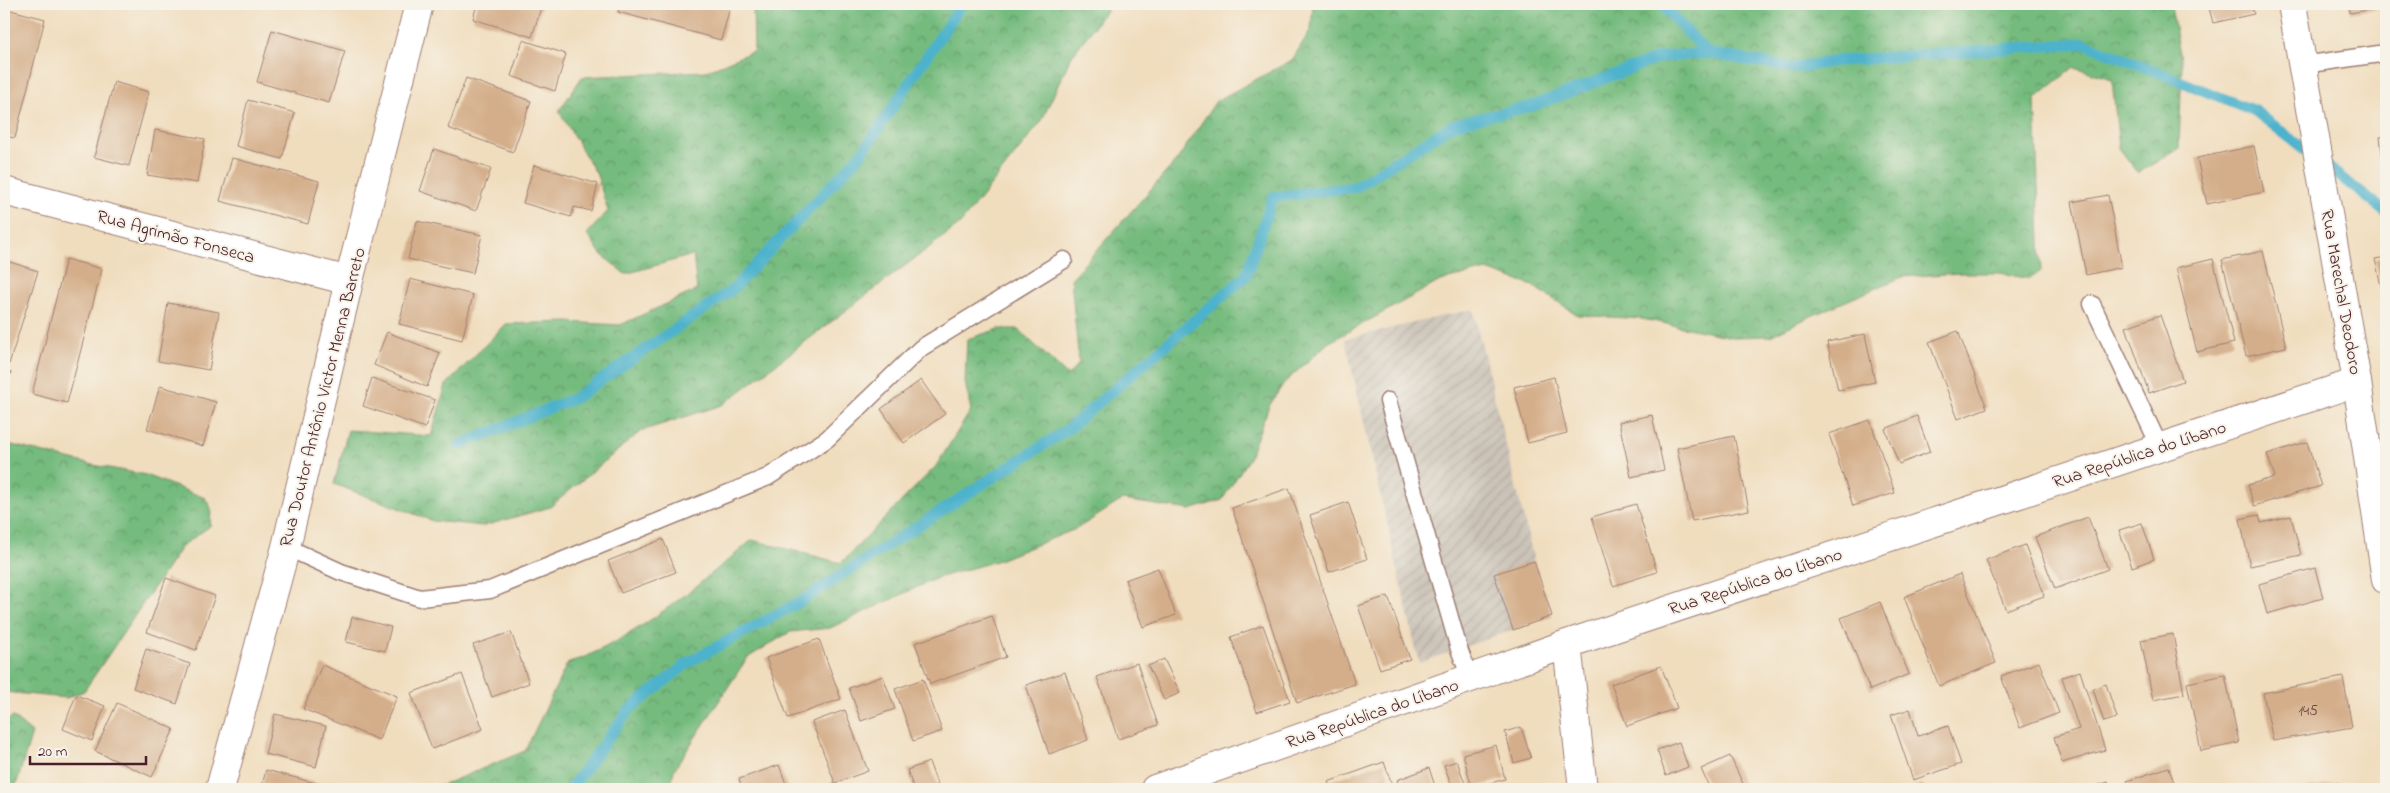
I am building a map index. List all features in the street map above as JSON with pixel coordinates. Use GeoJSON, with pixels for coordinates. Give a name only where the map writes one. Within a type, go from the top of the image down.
{"type":"FeatureCollection","features":[{"type":"Feature","properties":{"kind":"street","name":"Rua Doutor Antônio Victor Menna Barreto"},"geometry":{"type":"LineString","coordinates":[[220,789],[286,547],[349,281],[419,4]]}},
{"type":"Feature","properties":{"kind":"street","name":"Rua Marechal Deodoro"},"geometry":{"type":"LineString","coordinates":[[2292,4],[2357,382],[2386,580]]}},
{"type":"Feature","properties":{"kind":"street","name":"Rua Agrimão Fonseca"},"geometry":{"type":"LineString","coordinates":[[4,192],[349,281]]}},
{"type":"Feature","properties":{"kind":"street","name":"Rua República do Líbano"},"geometry":{"type":"LineString","coordinates":[[1155,789],[1567,644],[2357,382]]}},
{"type":"Feature","properties":{"kind":"street"},"geometry":{"type":"LineString","coordinates":[[1567,644],[1583,789]]}},
{"type":"Feature","properties":{"kind":"lane"},"geometry":{"type":"LineString","coordinates":[[2303,65],[2386,53]]}},
{"type":"Feature","properties":{"kind":"lane"},"geometry":{"type":"LineString","coordinates":[[286,547],[341,572],[420,598],[490,590],[768,477],[827,439],[921,348],[1064,260]]}},
{"type":"Feature","properties":{"kind":"lane"},"geometry":{"type":"LineString","coordinates":[[2092,304],[2160,447]]}},
{"type":"Feature","properties":{"kind":"lane"},"geometry":{"type":"LineString","coordinates":[[1388,401],[1459,649],[1470,678]]}},
{"type":"Feature","properties":{"kind":"shaded area"},"geometry":{"type":"Polygon","coordinates":[[[1473,309],[1534,561],[1552,616],[1419,663],[1345,339],[1473,309]]]}},
{"type":"Feature","properties":{"kind":"green space"},"geometry":{"type":"Polygon","coordinates":[[[753,4],[1111,4],[1071,57],[1041,122],[960,224],[722,405],[641,431],[550,507],[484,526],[433,521],[334,484],[348,430],[431,436],[446,385],[506,324],[567,322],[620,325],[697,290],[693,255],[625,274],[601,254],[587,234],[608,211],[597,175],[559,111],[582,77],[706,71],[754,51],[753,4]]]}},
{"type":"Feature","properties":{"kind":"green space"},"geometry":{"type":"Polygon","coordinates":[[[1313,4],[2169,4],[2182,64],[2179,148],[2138,173],[2119,148],[2112,79],[2074,67],[2035,99],[2041,271],[2030,279],[2000,273],[1960,273],[1902,277],[1770,336],[1732,337],[1642,319],[1578,315],[1533,286],[1487,270],[1440,281],[1328,343],[1284,383],[1269,406],[1249,458],[1222,500],[1190,510],[1122,500],[1078,528],[996,561],[937,578],[830,628],[790,632],[747,658],[674,770],[670,789],[433,789],[525,751],[567,664],[617,641],[641,626],[709,576],[752,540],[841,563],[936,466],[971,410],[965,382],[967,339],[999,329],[1018,329],[1068,376],[1079,363],[1071,279],[1177,160],[1216,101],[1292,60],[1311,29],[1313,4]]]}},
{"type":"Feature","properties":{"kind":"green space"},"geometry":{"type":"Polygon","coordinates":[[[4,443],[93,465],[146,475],[205,498],[211,508],[210,526],[182,546],[84,691],[66,698],[4,692],[4,443]]]}},
{"type":"Feature","properties":{"kind":"green space"},"geometry":{"type":"Polygon","coordinates":[[[13,717],[32,733],[15,789],[4,789],[4,722],[13,717]]]}},
{"type":"Feature","properties":{"kind":"building"},"geometry":{"type":"Polygon","coordinates":[[[477,4],[542,4],[532,37],[473,19],[477,4]]]}},
{"type":"Feature","properties":{"kind":"building"},"geometry":{"type":"Polygon","coordinates":[[[621,4],[731,4],[721,40],[618,12],[621,4]]]}},
{"type":"Feature","properties":{"kind":"building"},"geometry":{"type":"Polygon","coordinates":[[[2208,4],[2251,4],[2254,14],[2213,23],[2208,4]]]}},
{"type":"Feature","properties":{"kind":"building"},"geometry":{"type":"Polygon","coordinates":[[[2349,4],[2386,4],[2386,7],[2350,13],[2349,4]]]}},
{"type":"Feature","properties":{"kind":"building"},"geometry":{"type":"Polygon","coordinates":[[[7,9],[45,19],[15,138],[4,136],[4,24],[7,9]]]}},
{"type":"Feature","properties":{"kind":"building"},"geometry":{"type":"Polygon","coordinates":[[[272,30],[345,51],[329,103],[257,82],[272,30]]]}},
{"type":"Feature","properties":{"kind":"building"},"geometry":{"type":"Polygon","coordinates":[[[523,40],[566,54],[555,91],[511,76],[523,40]]]}},
{"type":"Feature","properties":{"kind":"building"},"geometry":{"type":"Polygon","coordinates":[[[466,78],[531,101],[513,152],[448,128],[466,78]]]}},
{"type":"Feature","properties":{"kind":"building"},"geometry":{"type":"Polygon","coordinates":[[[114,82],[149,92],[129,166],[94,157],[114,82]]]}},
{"type":"Feature","properties":{"kind":"building"},"geometry":{"type":"Polygon","coordinates":[[[248,100],[295,113],[282,159],[236,146],[248,100]]]}},
{"type":"Feature","properties":{"kind":"building"},"geometry":{"type":"Polygon","coordinates":[[[155,130],[205,139],[197,183],[147,175],[155,130]]]}},
{"type":"Feature","properties":{"kind":"building"},"geometry":{"type":"Polygon","coordinates":[[[2386,136],[2386,176],[2385,176],[2380,137],[2386,136]]]}},
{"type":"Feature","properties":{"kind":"building"},"geometry":{"type":"Polygon","coordinates":[[[2254,146],[2264,192],[2207,204],[2197,158],[2254,146]]]}},
{"type":"Feature","properties":{"kind":"building"},"geometry":{"type":"Polygon","coordinates":[[[434,149],[491,169],[476,211],[420,191],[434,149]]]}},
{"type":"Feature","properties":{"kind":"building"},"geometry":{"type":"Polygon","coordinates":[[[232,158],[319,181],[308,224],[220,201],[232,158]]]}},
{"type":"Feature","properties":{"kind":"building"},"geometry":{"type":"Polygon","coordinates":[[[534,165],[598,184],[591,211],[574,207],[571,217],[523,203],[534,165]]]}},
{"type":"Feature","properties":{"kind":"building"},"geometry":{"type":"Polygon","coordinates":[[[2108,195],[2122,267],[2086,275],[2072,202],[2108,195]]]}},
{"type":"Feature","properties":{"kind":"building"},"geometry":{"type":"Polygon","coordinates":[[[417,221],[482,235],[473,273],[408,259],[417,221]]]}},
{"type":"Feature","properties":{"kind":"building"},"geometry":{"type":"Polygon","coordinates":[[[2263,251],[2286,347],[2246,356],[2222,260],[2263,251]]]}},
{"type":"Feature","properties":{"kind":"building"},"geometry":{"type":"Polygon","coordinates":[[[2386,257],[2386,304],[2385,304],[2375,259],[2386,257]]]}},
{"type":"Feature","properties":{"kind":"building"},"geometry":{"type":"Polygon","coordinates":[[[66,259],[102,269],[67,403],[32,394],[66,259]]]}},
{"type":"Feature","properties":{"kind":"building"},"geometry":{"type":"Polygon","coordinates":[[[2213,259],[2234,343],[2197,352],[2176,268],[2213,259]]]}},
{"type":"Feature","properties":{"kind":"building"},"geometry":{"type":"Polygon","coordinates":[[[4,260],[38,271],[9,364],[4,363],[4,260]]]}},
{"type":"Feature","properties":{"kind":"building"},"geometry":{"type":"Polygon","coordinates":[[[410,279],[473,295],[462,340],[399,324],[410,279]]]}},
{"type":"Feature","properties":{"kind":"building"},"geometry":{"type":"Polygon","coordinates":[[[168,303],[219,312],[209,370],[158,361],[168,303]]]}},
{"type":"Feature","properties":{"kind":"building"},"geometry":{"type":"Polygon","coordinates":[[[2160,315],[2183,381],[2149,393],[2126,327],[2160,315]]]}},
{"type":"Feature","properties":{"kind":"building"},"geometry":{"type":"Polygon","coordinates":[[[1958,331],[1987,408],[1958,419],[1929,342],[1958,331]]]}},
{"type":"Feature","properties":{"kind":"building"},"geometry":{"type":"Polygon","coordinates":[[[387,332],[440,353],[427,387],[374,365],[387,332]]]}},
{"type":"Feature","properties":{"kind":"building"},"geometry":{"type":"Polygon","coordinates":[[[1865,334],[1875,382],[1838,390],[1827,342],[1865,334]]]}},
{"type":"Feature","properties":{"kind":"building"},"geometry":{"type":"Polygon","coordinates":[[[4,370],[11,372],[4,391],[4,370]]]}},
{"type":"Feature","properties":{"kind":"building"},"geometry":{"type":"Polygon","coordinates":[[[1554,377],[1567,433],[1528,443],[1514,387],[1554,377]]]}},
{"type":"Feature","properties":{"kind":"building"},"geometry":{"type":"Polygon","coordinates":[[[372,378],[435,400],[425,428],[363,406],[372,378]]]}},
{"type":"Feature","properties":{"kind":"building"},"geometry":{"type":"Polygon","coordinates":[[[921,380],[945,414],[904,443],[881,409],[921,380]]]}},
{"type":"Feature","properties":{"kind":"building"},"geometry":{"type":"Polygon","coordinates":[[[160,386],[216,402],[203,446],[147,429],[160,386]]]}},
{"type":"Feature","properties":{"kind":"building"},"geometry":{"type":"Polygon","coordinates":[[[1652,415],[1664,470],[1631,477],[1619,422],[1652,415]]]}},
{"type":"Feature","properties":{"kind":"building"},"geometry":{"type":"Polygon","coordinates":[[[1917,416],[1930,452],[1899,464],[1885,429],[1917,416]]]}},
{"type":"Feature","properties":{"kind":"building"},"geometry":{"type":"Polygon","coordinates":[[[1870,420],[1895,493],[1853,506],[1829,434],[1870,420]]]}},
{"type":"Feature","properties":{"kind":"building"},"geometry":{"type":"Polygon","coordinates":[[[1734,436],[1749,510],[1692,521],[1677,448],[1734,436]]]}},
{"type":"Feature","properties":{"kind":"building"},"geometry":{"type":"Polygon","coordinates":[[[2307,442],[2321,486],[2254,506],[2248,485],[2275,477],[2267,454],[2307,442]]]}},
{"type":"Feature","properties":{"kind":"building"},"geometry":{"type":"Polygon","coordinates":[[[1289,488],[1355,684],[1297,703],[1232,508],[1289,488]]]}},
{"type":"Feature","properties":{"kind":"building"},"geometry":{"type":"Polygon","coordinates":[[[1348,502],[1367,559],[1329,572],[1310,515],[1348,502]]]}},
{"type":"Feature","properties":{"kind":"building"},"geometry":{"type":"Polygon","coordinates":[[[1636,504],[1657,572],[1613,586],[1592,517],[1636,504]]]}},
{"type":"Feature","properties":{"kind":"building"},"geometry":{"type":"Polygon","coordinates":[[[2259,515],[2261,523],[2291,516],[2301,555],[2250,566],[2240,519],[2259,515]]]}},
{"type":"Feature","properties":{"kind":"building"},"geometry":{"type":"Polygon","coordinates":[[[2088,517],[2108,569],[2055,589],[2035,537],[2088,517]]]}},
{"type":"Feature","properties":{"kind":"building"},"geometry":{"type":"Polygon","coordinates":[[[2142,523],[2154,559],[2132,567],[2119,530],[2142,523]]]}},
{"type":"Feature","properties":{"kind":"building"},"geometry":{"type":"Polygon","coordinates":[[[663,539],[676,572],[621,593],[608,561],[663,539]]]}},
{"type":"Feature","properties":{"kind":"building"},"geometry":{"type":"Polygon","coordinates":[[[2025,545],[2044,596],[2006,610],[1986,560],[2025,545]]]}},
{"type":"Feature","properties":{"kind":"building"},"geometry":{"type":"Polygon","coordinates":[[[1534,561],[1552,616],[1513,630],[1494,574],[1534,561]]]}},
{"type":"Feature","properties":{"kind":"building"},"geometry":{"type":"Polygon","coordinates":[[[1158,568],[1176,615],[1143,627],[1125,580],[1158,568]]]}},
{"type":"Feature","properties":{"kind":"building"},"geometry":{"type":"Polygon","coordinates":[[[2315,568],[2323,598],[2267,614],[2259,584],[2315,568]]]}},
{"type":"Feature","properties":{"kind":"building"},"geometry":{"type":"Polygon","coordinates":[[[1960,574],[1996,663],[1939,686],[1904,597],[1960,574]]]}},
{"type":"Feature","properties":{"kind":"building"},"geometry":{"type":"Polygon","coordinates":[[[166,578],[215,596],[196,650],[147,632],[166,578]]]}},
{"type":"Feature","properties":{"kind":"building"},"geometry":{"type":"Polygon","coordinates":[[[1388,596],[1410,659],[1380,669],[1358,606],[1388,596]]]}},
{"type":"Feature","properties":{"kind":"building"},"geometry":{"type":"Polygon","coordinates":[[[1880,602],[1909,674],[1870,690],[1841,618],[1880,602]]]}},
{"type":"Feature","properties":{"kind":"building"},"geometry":{"type":"Polygon","coordinates":[[[992,616],[1006,657],[930,684],[915,643],[992,616]]]}},
{"type":"Feature","properties":{"kind":"building"},"geometry":{"type":"Polygon","coordinates":[[[352,617],[391,627],[385,651],[346,642],[352,617]]]}},
{"type":"Feature","properties":{"kind":"building"},"geometry":{"type":"Polygon","coordinates":[[[1263,625],[1290,701],[1257,712],[1231,637],[1263,625]]]}},
{"type":"Feature","properties":{"kind":"building"},"geometry":{"type":"Polygon","coordinates":[[[511,632],[529,683],[492,697],[473,645],[511,632]]]}},
{"type":"Feature","properties":{"kind":"building"},"geometry":{"type":"Polygon","coordinates":[[[2173,634],[2184,694],[2153,700],[2141,640],[2173,634]]]}},
{"type":"Feature","properties":{"kind":"building"},"geometry":{"type":"Polygon","coordinates":[[[819,639],[841,699],[788,718],[766,658],[819,639]]]}},
{"type":"Feature","properties":{"kind":"building"},"geometry":{"type":"Polygon","coordinates":[[[146,649],[190,664],[177,704],[133,688],[146,649]]]}},
{"type":"Feature","properties":{"kind":"building"},"geometry":{"type":"Polygon","coordinates":[[[1164,659],[1180,693],[1164,700],[1148,666],[1164,659]]]}},
{"type":"Feature","properties":{"kind":"building"},"geometry":{"type":"Polygon","coordinates":[[[2039,662],[2059,713],[2020,728],[2001,676],[2039,662]]]}},
{"type":"Feature","properties":{"kind":"building"},"geometry":{"type":"Polygon","coordinates":[[[1137,663],[1158,725],[1118,739],[1097,677],[1137,663]]]}},
{"type":"Feature","properties":{"kind":"building"},"geometry":{"type":"Polygon","coordinates":[[[322,665],[397,696],[379,740],[303,709],[322,665]]]}},
{"type":"Feature","properties":{"kind":"building"},"geometry":{"type":"Polygon","coordinates":[[[1661,666],[1677,708],[1627,726],[1611,684],[1661,666]]]}},
{"type":"Feature","properties":{"kind":"building"},"geometry":{"type":"Polygon","coordinates":[[[2080,671],[2105,750],[2062,763],[2054,737],[2079,729],[2062,677],[2080,671]]]}},
{"type":"Feature","properties":{"kind":"building"},"geometry":{"type":"Polygon","coordinates":[[[1065,672],[1088,740],[1049,754],[1026,685],[1065,672]]]}},
{"type":"Feature","properties":{"kind":"building"},"geometry":{"type":"Polygon","coordinates":[[[462,674],[483,729],[432,749],[411,693],[462,674]]]}},
{"type":"Feature","properties":{"kind":"building"},"geometry":{"type":"Polygon","coordinates":[[[2225,675],[2239,743],[2201,751],[2187,683],[2225,675]]]}},
{"type":"Feature","properties":{"kind":"building"},"geometry":{"type":"Polygon","coordinates":[[[883,676],[895,709],[861,721],[849,688],[883,676]]]}},
{"type":"Feature","properties":{"kind":"building"},"geometry":{"type":"Polygon","coordinates":[[[2343,677],[2352,727],[2273,741],[2263,693],[2343,677]]]}},
{"type":"Feature","properties":{"kind":"building"},"geometry":{"type":"Polygon","coordinates":[[[923,679],[942,731],[913,741],[895,689],[923,679]]]}},
{"type":"Feature","properties":{"kind":"building"},"geometry":{"type":"Polygon","coordinates":[[[2106,684],[2117,718],[2104,722],[2093,689],[2106,684]]]}},
{"type":"Feature","properties":{"kind":"building"},"geometry":{"type":"Polygon","coordinates":[[[76,695],[105,706],[92,741],[63,729],[76,695]]]}},
{"type":"Feature","properties":{"kind":"building"},"geometry":{"type":"Polygon","coordinates":[[[117,703],[174,729],[152,777],[95,751],[117,703]]]}},
{"type":"Feature","properties":{"kind":"building"},"geometry":{"type":"Polygon","coordinates":[[[1910,709],[1918,736],[1948,726],[1961,764],[1913,780],[1891,715],[1910,709]]]}},
{"type":"Feature","properties":{"kind":"building"},"geometry":{"type":"Polygon","coordinates":[[[845,710],[868,771],[835,783],[812,722],[845,710]]]}},
{"type":"Feature","properties":{"kind":"building"},"geometry":{"type":"Polygon","coordinates":[[[275,714],[326,726],[316,767],[265,754],[275,714]]]}},
{"type":"Feature","properties":{"kind":"building"},"geometry":{"type":"Polygon","coordinates":[[[1521,727],[1531,758],[1514,763],[1505,732],[1521,727]]]}},
{"type":"Feature","properties":{"kind":"building"},"geometry":{"type":"Polygon","coordinates":[[[1679,742],[1688,767],[1666,776],[1657,750],[1679,742]]]}},
{"type":"Feature","properties":{"kind":"building"},"geometry":{"type":"Polygon","coordinates":[[[1496,745],[1505,779],[1472,788],[1463,754],[1496,745]]]}},
{"type":"Feature","properties":{"kind":"building"},"geometry":{"type":"Polygon","coordinates":[[[1730,756],[1744,786],[1737,789],[1710,789],[1701,769],[1730,756]]]}},
{"type":"Feature","properties":{"kind":"building"},"geometry":{"type":"Polygon","coordinates":[[[1457,761],[1467,789],[1453,789],[1444,765],[1457,761]]]}},
{"type":"Feature","properties":{"kind":"building"},"geometry":{"type":"Polygon","coordinates":[[[929,762],[939,789],[914,789],[907,770],[929,762]]]}},
{"type":"Feature","properties":{"kind":"building"},"geometry":{"type":"Polygon","coordinates":[[[1384,762],[1393,788],[1331,789],[1328,782],[1384,762]]]}},
{"type":"Feature","properties":{"kind":"building"},"geometry":{"type":"Polygon","coordinates":[[[779,765],[788,789],[742,789],[739,779],[779,765]]]}},
{"type":"Feature","properties":{"kind":"building"},"geometry":{"type":"Polygon","coordinates":[[[2169,767],[2176,789],[2130,789],[2127,781],[2169,767]]]}},
{"type":"Feature","properties":{"kind":"building"},"geometry":{"type":"Polygon","coordinates":[[[1429,768],[1436,789],[1400,789],[1397,780],[1429,768]]]}},
{"type":"Feature","properties":{"kind":"building"},"geometry":{"type":"Polygon","coordinates":[[[266,770],[338,789],[261,789],[266,770]]]}},
{"type":"Feature","properties":{"kind":"building"},"geometry":{"type":"Polygon","coordinates":[[[2108,782],[2110,789],[2087,789],[2108,782]]]}},
{"type":"Feature","properties":{"kind":"building"},"geometry":{"type":"Polygon","coordinates":[[[834,783],[836,789],[818,789],[834,783]]]}},
{"type":"Feature","properties":{"kind":"building"},"geometry":{"type":"Polygon","coordinates":[[[2338,783],[2339,789],[2307,789],[2307,788],[2338,783]]]}},
{"type":"Feature","properties":{"kind":"building"},"geometry":{"type":"Polygon","coordinates":[[[1922,784],[1924,789],[1909,789],[1922,784]]]}},
{"type":"Feature","properties":{"kind":"waterway"},"geometry":{"type":"LineString","coordinates":[[459,445],[575,398],[733,289],[862,153],[962,4]]}},
{"type":"Feature","properties":{"kind":"waterway"},"geometry":{"type":"LineString","coordinates":[[1661,4],[1707,53]]}},
{"type":"Feature","properties":{"kind":"waterway"},"geometry":{"type":"LineString","coordinates":[[570,789],[629,710],[689,662],[803,600],[1068,429],[1246,276],[1273,197],[1356,187],[1454,124],[1532,106],[1661,57],[1707,53],[1793,68],[1837,61],[2084,43],[2255,111],[2386,212]]}}]}
